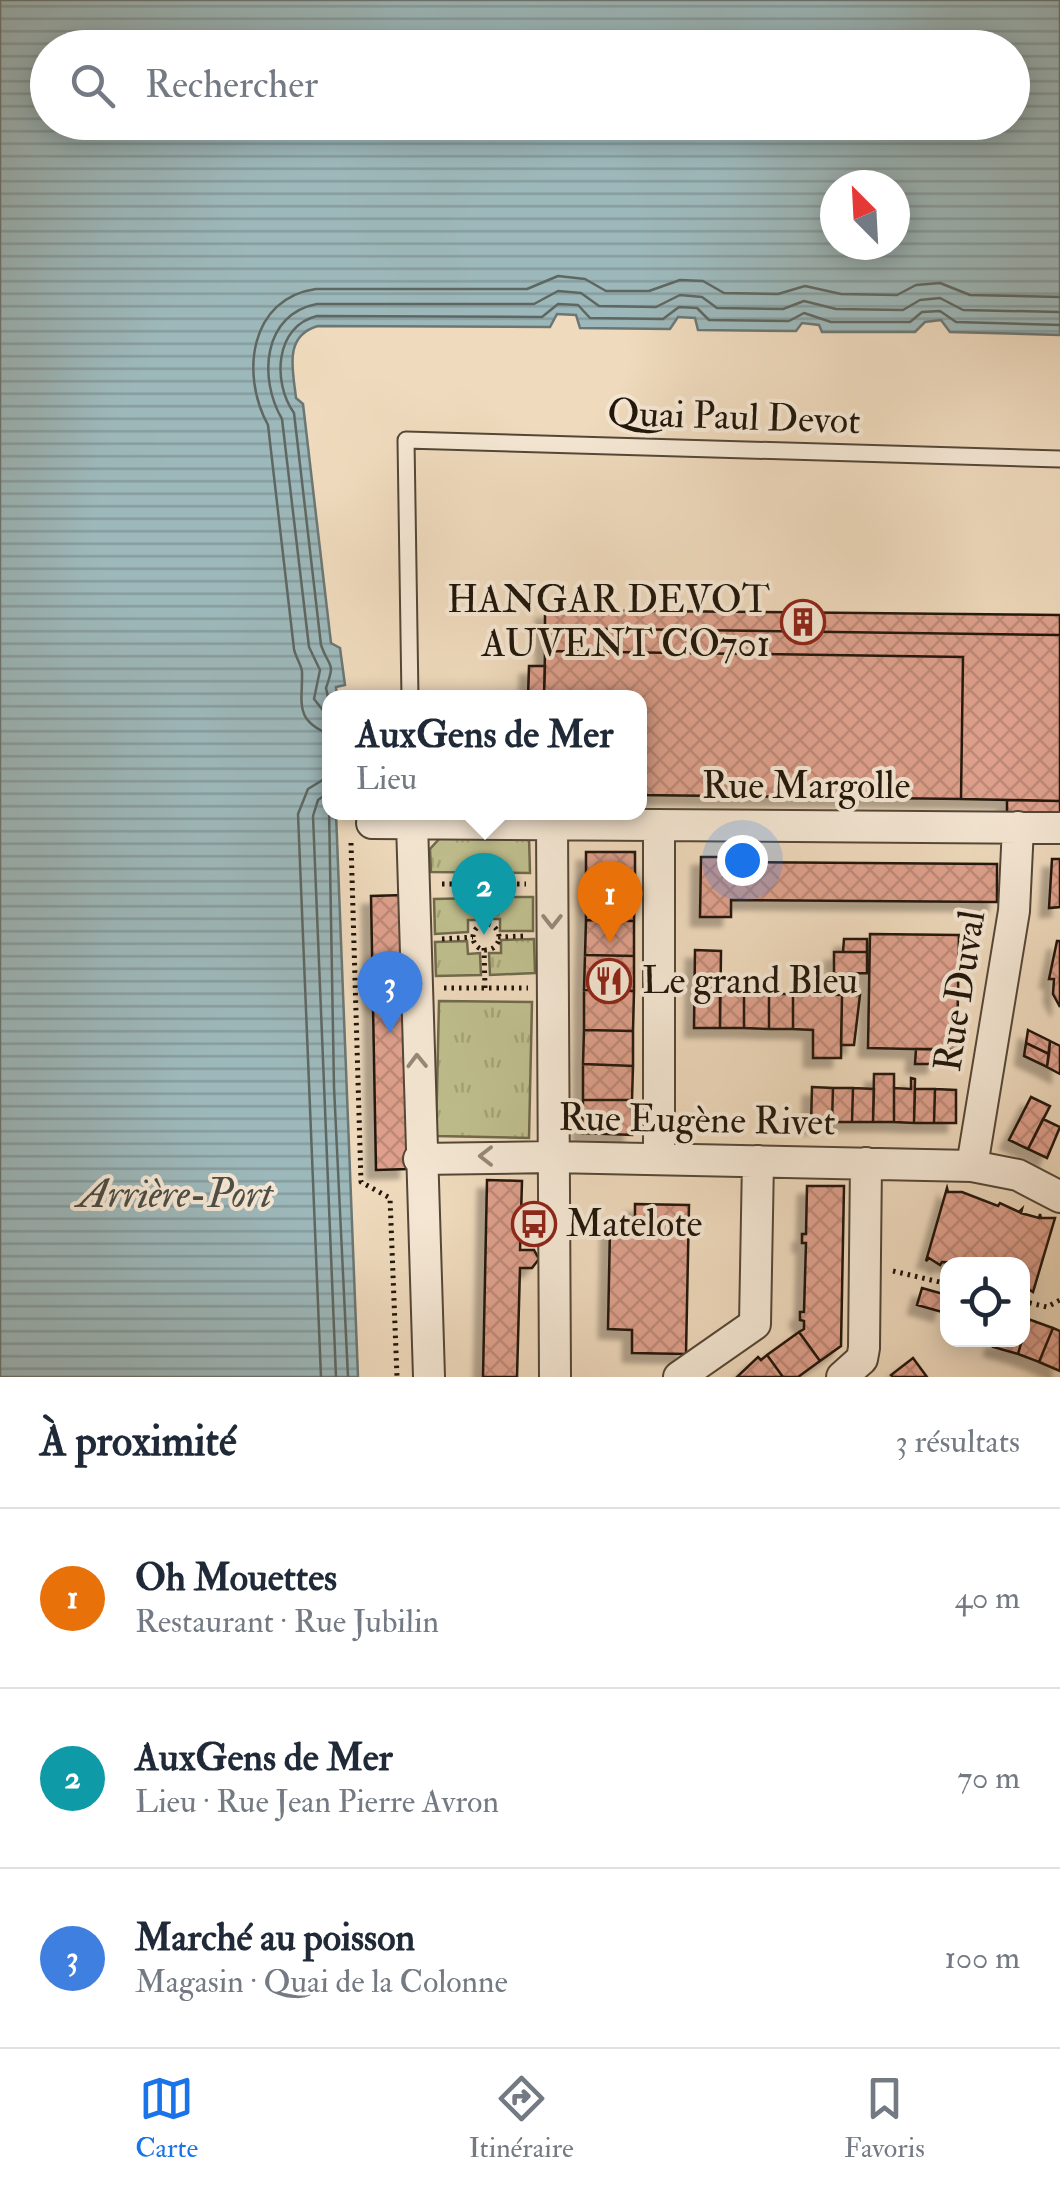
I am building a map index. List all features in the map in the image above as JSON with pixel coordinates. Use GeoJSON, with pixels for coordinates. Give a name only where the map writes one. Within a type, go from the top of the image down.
{"type":"FeatureCollection","features":[{"type":"Feature","properties":{"kind":"street","name":"Rue Margolle"},"geometry":{"type":"LineString","coordinates":[[372,824],[399,820]]}},
{"type":"Feature","properties":{"kind":"street"},"geometry":{"type":"LineString","coordinates":[[412,820],[429,1377]]}},
{"type":"Feature","properties":{"kind":"street","name":"Rue Margolle"},"geometry":{"type":"LineString","coordinates":[[459,820],[1060,828]]}},
{"type":"Feature","properties":{"kind":"street"},"geometry":{"type":"LineString","coordinates":[[552,824],[554,1377]]}},
{"type":"Feature","properties":{"kind":"street"},"geometry":{"type":"LineString","coordinates":[[658,825],[659,1159]]}},
{"type":"Feature","properties":{"kind":"street","name":"Rue Duval"},"geometry":{"type":"LineString","coordinates":[[972,1166],[1014,912],[1018,828]]}},
{"type":"Feature","properties":{"kind":"street","name":"Rue Eugène Rivet"},"geometry":{"type":"LineString","coordinates":[[420,1158],[552,1156],[972,1166],[1018,1175],[1060,1196]]}},
{"type":"Feature","properties":{"kind":"street"},"geometry":{"type":"LineString","coordinates":[[680,1377],[754,1324],[758,1161]]}},
{"type":"Feature","properties":{"kind":"street"},"geometry":{"type":"LineString","coordinates":[[842,1377],[862,1359],[864,1348],[866,1163]]}},
{"type":"Feature","properties":{"kind":"lane","name":"Quai Paul Devot"},"geometry":{"type":"LineString","coordinates":[[410,690],[406,440],[1060,460]]}},
{"type":"Feature","properties":{"kind":"path"},"geometry":{"type":"LineString","coordinates":[[372,824],[350,826],[360,1182],[390,1198],[396,1377]]}},
{"type":"Feature","properties":{"kind":"path"},"geometry":{"type":"LineString","coordinates":[[414,884],[552,884]]}},
{"type":"Feature","properties":{"kind":"path"},"geometry":{"type":"LineString","coordinates":[[482,884],[484,925]]}},
{"type":"Feature","properties":{"kind":"path"},"geometry":{"type":"LineString","coordinates":[[474,925],[484,925],[498,925],[497,948],[473,948],[474,925]]}},
{"type":"Feature","properties":{"kind":"path"},"geometry":{"type":"LineString","coordinates":[[484,948],[486,988]]}},
{"type":"Feature","properties":{"kind":"path"},"geometry":{"type":"LineString","coordinates":[[416,988],[552,987]]}},
{"type":"Feature","properties":{"kind":"path"},"geometry":{"type":"LineString","coordinates":[[866,1265],[940,1282]]}},
{"type":"Feature","properties":{"kind":"path"},"geometry":{"type":"LineString","coordinates":[[1030,1304],[1048,1307],[1060,1300]]}},
{"type":"Feature","properties":{"kind":"green space"},"geometry":{"type":"Polygon","coordinates":[[[529,836],[530,873],[431,872],[430,849],[441,837],[529,836]]]}},
{"type":"Feature","properties":{"kind":"green space"},"geometry":{"type":"Polygon","coordinates":[[[488,897],[533,897],[533,931],[500,931],[500,919],[488,919],[488,897]]]}},
{"type":"Feature","properties":{"kind":"green space"},"geometry":{"type":"Polygon","coordinates":[[[479,898],[480,920],[468,920],[468,932],[435,934],[434,899],[479,898]]]}},
{"type":"Feature","properties":{"kind":"green space"},"geometry":{"type":"Polygon","coordinates":[[[534,939],[535,973],[490,975],[489,953],[501,953],[501,940],[534,939]]]}},
{"type":"Feature","properties":{"kind":"green space"},"geometry":{"type":"Polygon","coordinates":[[[467,941],[468,954],[480,953],[481,975],[436,976],[435,942],[467,941]]]}},
{"type":"Feature","properties":{"kind":"green space"},"geometry":{"type":"Polygon","coordinates":[[[439,1001],[532,1002],[529,1138],[436,1136],[439,1001]]]}},
{"type":"Feature","properties":{"kind":"water","name":"Arrière-Port"},"geometry":{"type":"Polygon","coordinates":[[[0,0],[1060,0],[1060,335],[950,332],[941,320],[925,322],[915,332],[822,332],[819,325],[802,323],[796,331],[698,330],[695,318],[678,317],[670,329],[580,328],[576,315],[557,314],[550,327],[318,326],[299,338],[292,366],[296,398],[303,404],[331,643],[340,648],[345,685],[336,690],[322,690],[322,820],[336,820],[358,1377],[0,1377],[0,0]]]}},
{"type":"Feature","properties":{"kind":"building","name":"HANGAR DEVOT AUVENT CO701"},"geometry":{"type":"Polygon","coordinates":[[[545,610],[1060,615],[1060,635],[545,628],[545,610]]]}},
{"type":"Feature","properties":{"kind":"building"},"geometry":{"type":"Polygon","coordinates":[[[545,628],[1060,635],[1060,801],[961,799],[963,657],[545,651],[545,628]]]}},
{"type":"Feature","properties":{"kind":"building"},"geometry":{"type":"Polygon","coordinates":[[[545,651],[963,657],[961,799],[647,795],[647,690],[544,690],[545,651]]]}},
{"type":"Feature","properties":{"kind":"building"},"geometry":{"type":"Polygon","coordinates":[[[529,666],[545,666],[544,690],[528,690],[529,666]]]}},
{"type":"Feature","properties":{"kind":"building"},"geometry":{"type":"Polygon","coordinates":[[[1007,800],[1060,801],[1060,817],[1007,816],[1007,800]]]}},
{"type":"Feature","properties":{"kind":"building"},"geometry":{"type":"Polygon","coordinates":[[[586,852],[635,852],[635,887],[586,886],[586,852]]]}},
{"type":"Feature","properties":{"kind":"building"},"geometry":{"type":"Polygon","coordinates":[[[701,857],[731,857],[731,862],[997,864],[997,902],[731,900],[731,917],[700,917],[701,857]]]}},
{"type":"Feature","properties":{"kind":"building"},"geometry":{"type":"Polygon","coordinates":[[[1052,859],[1060,859],[1060,907],[1049,908],[1052,859]]]}},
{"type":"Feature","properties":{"kind":"building"},"geometry":{"type":"Polygon","coordinates":[[[586,886],[635,887],[634,921],[586,920],[586,886]]]}},
{"type":"Feature","properties":{"kind":"building"},"geometry":{"type":"Polygon","coordinates":[[[404,895],[408,1169],[376,1170],[371,896],[404,895]]]}},
{"type":"Feature","properties":{"kind":"building"},"geometry":{"type":"Polygon","coordinates":[[[586,920],[634,921],[634,956],[585,955],[586,920]]]}},
{"type":"Feature","properties":{"kind":"building"},"geometry":{"type":"Polygon","coordinates":[[[870,934],[959,935],[957,1050],[868,1048],[870,934]]]}},
{"type":"Feature","properties":{"kind":"building"},"geometry":{"type":"Polygon","coordinates":[[[844,939],[867,939],[867,952],[843,952],[844,939]]]}},
{"type":"Feature","properties":{"kind":"building"},"geometry":{"type":"Polygon","coordinates":[[[1057,941],[1060,1007],[1053,994],[1054,979],[1049,979],[1057,941]]]}},
{"type":"Feature","properties":{"kind":"building"},"geometry":{"type":"Polygon","coordinates":[[[695,950],[721,951],[720,1028],[694,1028],[695,950]]]}},
{"type":"Feature","properties":{"kind":"building"},"geometry":{"type":"Polygon","coordinates":[[[834,952],[867,952],[867,973],[834,974],[834,952]]]}},
{"type":"Feature","properties":{"kind":"building","name":"Le grand Bleu"},"geometry":{"type":"Polygon","coordinates":[[[585,955],[634,956],[634,991],[584,990],[585,955]]]}},
{"type":"Feature","properties":{"kind":"building"},"geometry":{"type":"Polygon","coordinates":[[[584,990],[634,991],[633,1031],[584,1030],[584,990]]]}},
{"type":"Feature","properties":{"kind":"building"},"geometry":{"type":"Polygon","coordinates":[[[720,993],[744,994],[744,1028],[720,1028],[720,993]]]}},
{"type":"Feature","properties":{"kind":"building"},"geometry":{"type":"Polygon","coordinates":[[[744,994],[769,994],[769,1029],[744,1028],[744,994]]]}},
{"type":"Feature","properties":{"kind":"building"},"geometry":{"type":"Polygon","coordinates":[[[769,994],[793,994],[793,1029],[769,1029],[769,994]]]}},
{"type":"Feature","properties":{"kind":"building"},"geometry":{"type":"Polygon","coordinates":[[[793,994],[842,995],[841,1058],[813,1058],[813,1030],[793,1029],[793,994]]]}},
{"type":"Feature","properties":{"kind":"building"},"geometry":{"type":"Polygon","coordinates":[[[842,995],[860,995],[854,1045],[841,1045],[842,995]]]}},
{"type":"Feature","properties":{"kind":"building"},"geometry":{"type":"Polygon","coordinates":[[[584,1030],[633,1031],[633,1066],[583,1064],[584,1030]]]}},
{"type":"Feature","properties":{"kind":"building"},"geometry":{"type":"Polygon","coordinates":[[[1028,1030],[1050,1041],[1049,1054],[1026,1043],[1028,1030]]]}},
{"type":"Feature","properties":{"kind":"building"},"geometry":{"type":"Polygon","coordinates":[[[1050,1041],[1060,1046],[1060,1074],[1047,1067],[1050,1041]]]}},
{"type":"Feature","properties":{"kind":"building"},"geometry":{"type":"Polygon","coordinates":[[[1026,1043],[1049,1054],[1047,1067],[1024,1056],[1026,1043]]]}},
{"type":"Feature","properties":{"kind":"building"},"geometry":{"type":"Polygon","coordinates":[[[916,1049],[936,1049],[936,1064],[915,1064],[916,1049]]]}},
{"type":"Feature","properties":{"kind":"building"},"geometry":{"type":"Polygon","coordinates":[[[583,1064],[633,1066],[632,1100],[583,1100],[583,1064]]]}},
{"type":"Feature","properties":{"kind":"building"},"geometry":{"type":"Polygon","coordinates":[[[874,1074],[894,1074],[894,1122],[873,1122],[874,1074]]]}},
{"type":"Feature","properties":{"kind":"building"},"geometry":{"type":"Polygon","coordinates":[[[911,1078],[915,1079],[914,1123],[894,1122],[894,1088],[911,1089],[911,1078]]]}},
{"type":"Feature","properties":{"kind":"building"},"geometry":{"type":"Polygon","coordinates":[[[812,1087],[833,1088],[832,1122],[811,1125],[812,1087]]]}},
{"type":"Feature","properties":{"kind":"building"},"geometry":{"type":"Polygon","coordinates":[[[833,1088],[853,1088],[852,1122],[832,1122],[833,1088]]]}},
{"type":"Feature","properties":{"kind":"building"},"geometry":{"type":"Polygon","coordinates":[[[853,1088],[874,1089],[873,1122],[852,1122],[853,1088]]]}},
{"type":"Feature","properties":{"kind":"building"},"geometry":{"type":"Polygon","coordinates":[[[915,1089],[935,1089],[934,1123],[914,1123],[915,1089]]]}},
{"type":"Feature","properties":{"kind":"building"},"geometry":{"type":"Polygon","coordinates":[[[935,1089],[956,1090],[956,1123],[934,1123],[935,1089]]]}},
{"type":"Feature","properties":{"kind":"building"},"geometry":{"type":"Polygon","coordinates":[[[1031,1097],[1050,1106],[1028,1149],[1009,1140],[1031,1097]]]}},
{"type":"Feature","properties":{"kind":"building"},"geometry":{"type":"Polygon","coordinates":[[[583,1100],[632,1100],[632,1135],[582,1133],[583,1100]]]}},
{"type":"Feature","properties":{"kind":"building"},"geometry":{"type":"Polygon","coordinates":[[[1043,1119],[1060,1127],[1047,1158],[1028,1149],[1043,1119]]]}},
{"type":"Feature","properties":{"kind":"building"},"geometry":{"type":"Polygon","coordinates":[[[487,1180],[522,1181],[520,1250],[534,1250],[539,1259],[532,1268],[520,1268],[517,1377],[483,1377],[487,1180]]]}},
{"type":"Feature","properties":{"kind":"building"},"geometry":{"type":"Polygon","coordinates":[[[807,1186],[844,1186],[841,1346],[820,1361],[799,1332],[804,1329],[800,1312],[804,1312],[806,1243],[802,1243],[802,1234],[806,1234],[807,1186]]]}},
{"type":"Feature","properties":{"kind":"building"},"geometry":{"type":"Polygon","coordinates":[[[947,1188],[948,1192],[962,1192],[1019,1212],[1022,1209],[1021,1213],[1039,1218],[1040,1214],[1041,1218],[1055,1218],[1033,1292],[1030,1257],[940,1257],[940,1265],[929,1258],[926,1261],[947,1188]]]}},
{"type":"Feature","properties":{"kind":"building"},"geometry":{"type":"Polygon","coordinates":[[[635,1204],[689,1205],[686,1354],[632,1353],[632,1330],[608,1329],[610,1228],[635,1227],[635,1204]]]}},
{"type":"Feature","properties":{"kind":"building"},"geometry":{"type":"Polygon","coordinates":[[[922,1288],[940,1293],[940,1311],[917,1305],[922,1288]]]}},
{"type":"Feature","properties":{"kind":"building"},"geometry":{"type":"Polygon","coordinates":[[[1030,1320],[1053,1328],[1039,1362],[1018,1354],[1020,1347],[1030,1347],[1030,1320]]]}},
{"type":"Feature","properties":{"kind":"building"},"geometry":{"type":"Polygon","coordinates":[[[1053,1328],[1060,1331],[1060,1371],[1039,1362],[1053,1328]]]}},
{"type":"Feature","properties":{"kind":"building"},"geometry":{"type":"Polygon","coordinates":[[[799,1332],[820,1361],[798,1377],[783,1377],[767,1355],[799,1332]]]}},
{"type":"Feature","properties":{"kind":"building"},"geometry":{"type":"Polygon","coordinates":[[[993,1347],[1020,1347],[1018,1354],[993,1347]]]}},
{"type":"Feature","properties":{"kind":"building"},"geometry":{"type":"Polygon","coordinates":[[[767,1355],[783,1377],[737,1377],[758,1357],[761,1360],[767,1355]]]}},
{"type":"Feature","properties":{"kind":"building"},"geometry":{"type":"Polygon","coordinates":[[[913,1358],[927,1377],[891,1375],[913,1358]]]}},
{"type":"Feature","properties":{"kind":"place","name":"HANGAR DEVOT AUVENT CO701"},"geometry":{"type":"Point","coordinates":[803,622]}},
{"type":"Feature","properties":{"kind":"place","name":"AuxGens de Mer"},"geometry":{"type":"Point","coordinates":[484,935]}},
{"type":"Feature","properties":{"kind":"place","name":"Oh Mouettes"},"geometry":{"type":"Point","coordinates":[610,943]}},
{"type":"Feature","properties":{"kind":"place","name":"Le grand Bleu"},"geometry":{"type":"Point","coordinates":[609,981]}},
{"type":"Feature","properties":{"kind":"place","name":"Marché au poisson"},"geometry":{"type":"Point","coordinates":[390,1033]}},
{"type":"Feature","properties":{"kind":"place","name":"Matelote"},"geometry":{"type":"Point","coordinates":[534,1224]}}]}
